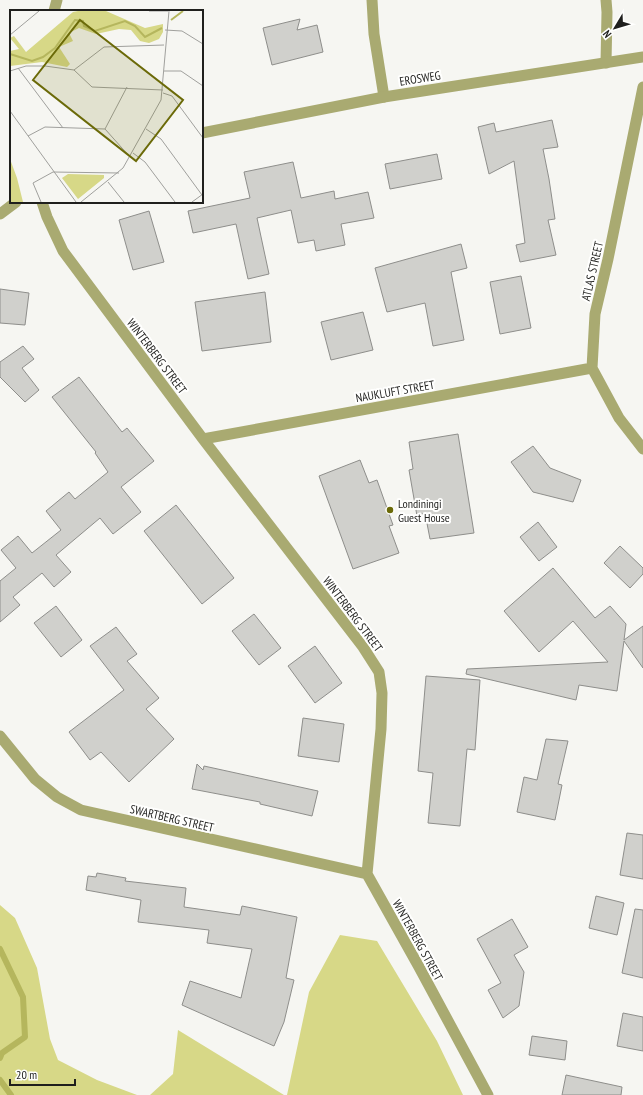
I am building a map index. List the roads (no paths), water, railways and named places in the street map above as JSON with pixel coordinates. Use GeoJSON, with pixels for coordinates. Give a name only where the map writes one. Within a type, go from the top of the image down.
{"type":"FeatureCollection","features":[{"type":"Feature","properties":{"kind":"street"},"geometry":{"type":"LineString","coordinates":[[54,10],[57,0]]}},
{"type":"Feature","properties":{"kind":"street"},"geometry":{"type":"LineString","coordinates":[[372,0],[374,34],[384,97]]}},
{"type":"Feature","properties":{"kind":"street"},"geometry":{"type":"LineString","coordinates":[[606,0],[606,63]]}},
{"type":"Feature","properties":{"kind":"street","name":"EROSWEG"},"geometry":{"type":"LineString","coordinates":[[203,133],[384,97],[643,57]]}},
{"type":"Feature","properties":{"kind":"street","name":"ATLAS STREET"},"geometry":{"type":"LineString","coordinates":[[592,368],[595,314],[608,259],[643,87]]}},
{"type":"Feature","properties":{"kind":"street"},"geometry":{"type":"LineString","coordinates":[[0,214],[15,203]]}},
{"type":"Feature","properties":{"kind":"street","name":"WINTERBERG STREET"},"geometry":{"type":"LineString","coordinates":[[42,203],[47,217],[63,251],[203,439],[363,648],[379,672],[382,693],[381,729],[367,874],[488,1095]]}},
{"type":"Feature","properties":{"kind":"street"},"geometry":{"type":"LineString","coordinates":[[592,368],[619,418],[643,448]]}},
{"type":"Feature","properties":{"kind":"street","name":"NAUKLUFT STREET"},"geometry":{"type":"LineString","coordinates":[[203,439],[592,368]]}},
{"type":"Feature","properties":{"kind":"street","name":"SWARTBERG STREET"},"geometry":{"type":"LineString","coordinates":[[0,736],[35,779],[57,797],[81,810],[367,874]]}},
{"type":"Feature","properties":{"kind":"waterway"},"geometry":{"type":"LineString","coordinates":[[0,949],[23,997],[25,1037],[2,1053],[0,1058]]}},
{"type":"Feature","properties":{"kind":"waterway"},"geometry":{"type":"LineString","coordinates":[[0,1080],[11,1095]]}},
{"type":"Feature","properties":{"kind":"place","name":"Londiningi Guest House"},"geometry":{"type":"Point","coordinates":[390,510]}}]}
